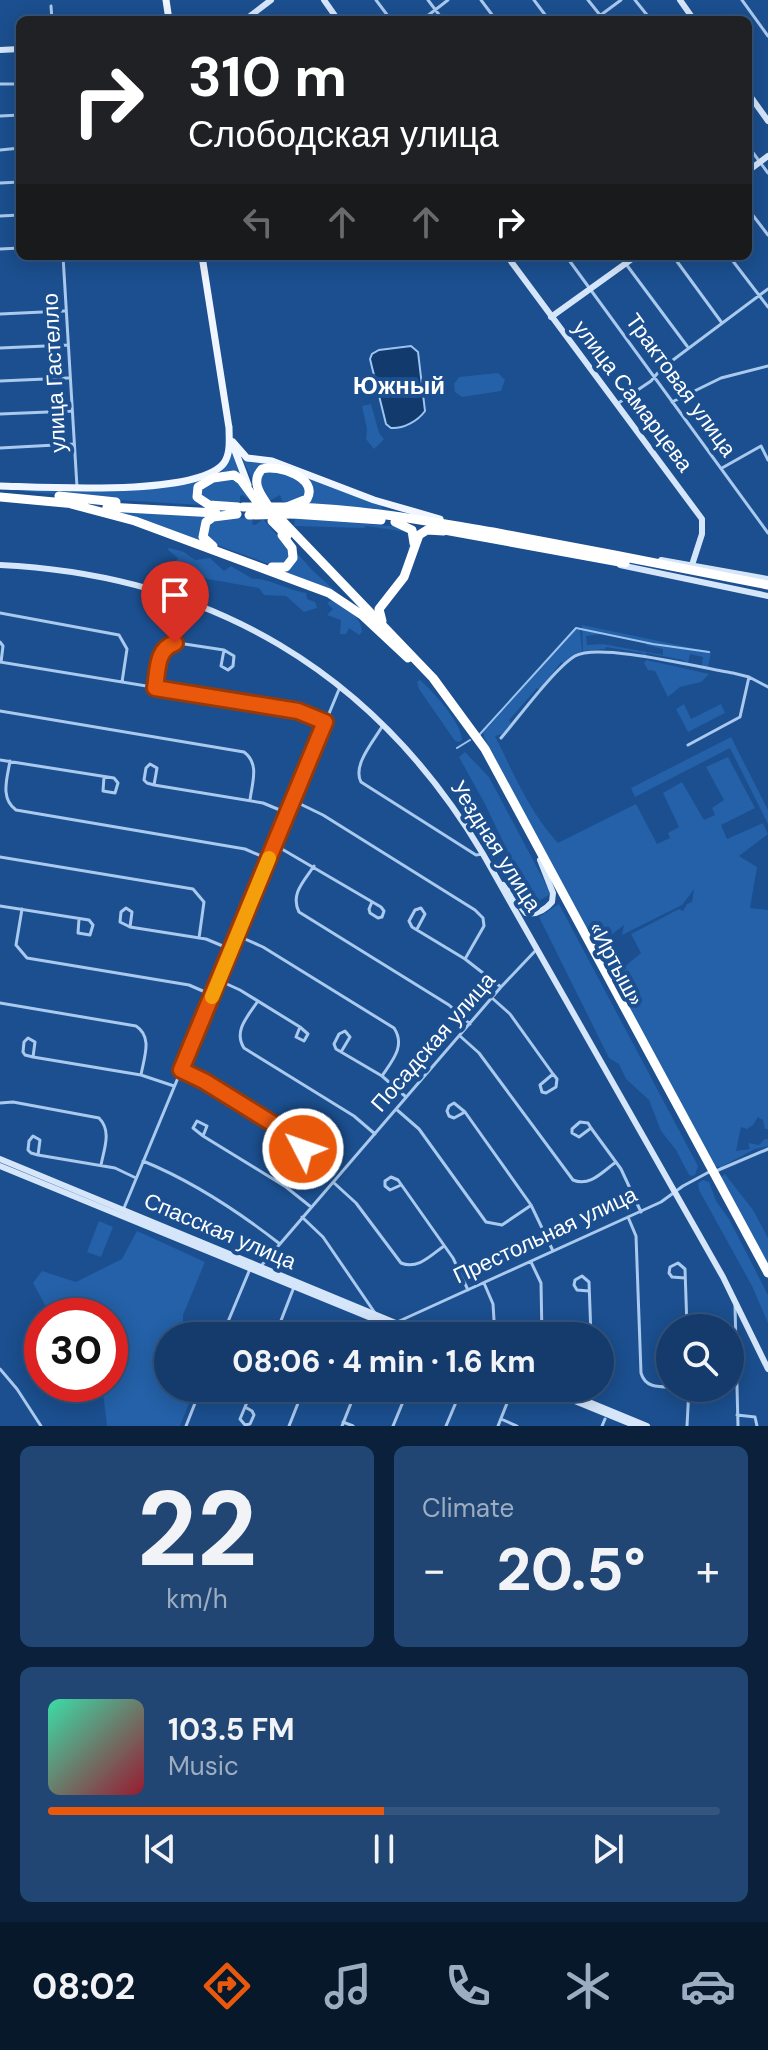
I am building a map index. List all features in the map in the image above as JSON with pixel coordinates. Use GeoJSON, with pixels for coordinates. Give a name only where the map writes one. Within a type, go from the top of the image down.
{"type":"FeatureCollection","features":[{"type":"Feature","properties":{"kind":"highway"},"geometry":{"type":"LineString","coordinates":[[259,499],[256,477],[264,468],[274,468],[303,479],[310,486],[309,497],[290,511]]}},
{"type":"Feature","properties":{"kind":"highway"},"geometry":{"type":"LineString","coordinates":[[242,511],[205,504],[199,499],[197,490],[208,479],[232,474],[241,480],[421,670]]}},
{"type":"Feature","properties":{"kind":"highway"},"geometry":{"type":"LineString","coordinates":[[0,491],[242,511]]}},
{"type":"Feature","properties":{"kind":"highway"},"geometry":{"type":"LineString","coordinates":[[0,491],[71,504],[135,521],[329,593],[362,615],[421,670]]}},
{"type":"Feature","properties":{"kind":"highway"},"geometry":{"type":"LineString","coordinates":[[71,504],[242,511],[349,510],[473,529],[768,591]]}},
{"type":"Feature","properties":{"kind":"highway"},"geometry":{"type":"LineString","coordinates":[[242,511],[208,520],[203,529],[205,541],[272,567],[284,568],[292,560],[293,550],[277,521]]}},
{"type":"Feature","properties":{"kind":"highway"},"geometry":{"type":"LineString","coordinates":[[290,511],[395,522],[591,553]]}},
{"type":"Feature","properties":{"kind":"highway"},"geometry":{"type":"LineString","coordinates":[[277,521],[433,678]]}},
{"type":"Feature","properties":{"kind":"highway"},"geometry":{"type":"LineString","coordinates":[[395,522],[412,530],[414,549]]}},
{"type":"Feature","properties":{"kind":"highway"},"geometry":{"type":"LineString","coordinates":[[433,678],[413,652],[381,620],[379,611],[404,577],[422,532],[447,531]]}},
{"type":"Feature","properties":{"kind":"highway"},"geometry":{"type":"LineString","coordinates":[[354,597],[369,606],[384,601]]}},
{"type":"Feature","properties":{"kind":"highway","name":"«Иртыш»"},"geometry":{"type":"LineString","coordinates":[[421,670],[456,712],[482,752],[713,1172],[768,1282]]}},
{"type":"Feature","properties":{"kind":"highway","name":"«Иртыш»"},"geometry":{"type":"LineString","coordinates":[[433,678],[459,710],[495,765],[768,1273]]}},
{"type":"Feature","properties":{"kind":"main road"},"geometry":{"type":"LineString","coordinates":[[203,260],[232,440],[239,465],[259,499]]}},
{"type":"Feature","properties":{"kind":"main road"},"geometry":{"type":"LineString","coordinates":[[0,491],[160,486],[213,471],[222,465],[228,455],[229,427]]}},
{"type":"Feature","properties":{"kind":"main road"},"geometry":{"type":"LineString","coordinates":[[232,440],[247,458],[272,461],[387,505],[473,529]]}},
{"type":"Feature","properties":{"kind":"street"},"geometry":{"type":"LineString","coordinates":[[250,16],[271,0]]}},
{"type":"Feature","properties":{"kind":"street"},"geometry":{"type":"LineString","coordinates":[[428,0],[440,16]]}},
{"type":"Feature","properties":{"kind":"street"},"geometry":{"type":"LineString","coordinates":[[427,16],[448,0]]}},
{"type":"Feature","properties":{"kind":"street"},"geometry":{"type":"LineString","coordinates":[[588,0],[600,15],[621,0]]}},
{"type":"Feature","properties":{"kind":"street"},"geometry":{"type":"LineString","coordinates":[[635,0],[648,16]]}},
{"type":"Feature","properties":{"kind":"street"},"geometry":{"type":"LineString","coordinates":[[742,0],[768,36]]}},
{"type":"Feature","properties":{"kind":"street"},"geometry":{"type":"LineString","coordinates":[[51,6],[52,16]]}},
{"type":"Feature","properties":{"kind":"street"},"geometry":{"type":"LineString","coordinates":[[752,97],[766,112],[768,121]]}},
{"type":"Feature","properties":{"kind":"street"},"geometry":{"type":"LineString","coordinates":[[752,151],[768,173]]}},
{"type":"Feature","properties":{"kind":"street"},"geometry":{"type":"LineString","coordinates":[[752,168],[768,156]]}},
{"type":"Feature","properties":{"kind":"street"},"geometry":{"type":"LineString","coordinates":[[752,214],[768,235]]}},
{"type":"Feature","properties":{"kind":"street","name":"улица Гастелло"},"geometry":{"type":"LineString","coordinates":[[63,260],[77,487]]}},
{"type":"Feature","properties":{"kind":"street","name":"улица Самарцева"},"geometry":{"type":"LineString","coordinates":[[510,260],[702,519],[702,534],[692,565]]}},
{"type":"Feature","properties":{"kind":"street","name":"Трактовая улица"},"geometry":{"type":"LineString","coordinates":[[569,260],[768,533]]}},
{"type":"Feature","properties":{"kind":"street"},"geometry":{"type":"LineString","coordinates":[[623,260],[688,348]]}},
{"type":"Feature","properties":{"kind":"street"},"geometry":{"type":"LineString","coordinates":[[551,317],[630,260]]}},
{"type":"Feature","properties":{"kind":"street"},"geometry":{"type":"LineString","coordinates":[[676,260],[722,323]]}},
{"type":"Feature","properties":{"kind":"street"},"geometry":{"type":"LineString","coordinates":[[732,260],[768,307]]}},
{"type":"Feature","properties":{"kind":"street"},"geometry":{"type":"LineString","coordinates":[[617,404],[768,289]]}},
{"type":"Feature","properties":{"kind":"street"},"geometry":{"type":"LineString","coordinates":[[0,314],[66,311]]}},
{"type":"Feature","properties":{"kind":"street"},"geometry":{"type":"LineString","coordinates":[[0,348],[68,345]]}},
{"type":"Feature","properties":{"kind":"street"},"geometry":{"type":"LineString","coordinates":[[672,402],[714,381],[768,366]]}},
{"type":"Feature","properties":{"kind":"street"},"geometry":{"type":"LineString","coordinates":[[0,381],[70,378]]}},
{"type":"Feature","properties":{"kind":"street"},"geometry":{"type":"LineString","coordinates":[[0,414],[72,411]]}},
{"type":"Feature","properties":{"kind":"street"},"geometry":{"type":"LineString","coordinates":[[0,448],[74,444]]}},
{"type":"Feature","properties":{"kind":"street"},"geometry":{"type":"LineString","coordinates":[[722,468],[761,446],[768,460]]}},
{"type":"Feature","properties":{"kind":"street"},"geometry":{"type":"LineString","coordinates":[[591,553],[692,565],[768,579]]}},
{"type":"Feature","properties":{"kind":"street","name":"Уездная улица"},"geometry":{"type":"LineString","coordinates":[[0,565],[85,573],[135,583],[190,600],[279,645],[340,687],[383,725],[438,785],[498,879],[736,1303],[768,1369]]}},
{"type":"Feature","properties":{"kind":"street"},"geometry":{"type":"LineString","coordinates":[[0,613],[119,635],[127,649],[122,682]]}},
{"type":"Feature","properties":{"kind":"street"},"geometry":{"type":"LineString","coordinates":[[0,642],[3,646],[0,662],[298,711],[325,722]]}},
{"type":"Feature","properties":{"kind":"street"},"geometry":{"type":"LineString","coordinates":[[155,688],[160,655],[169,645],[178,643],[224,650],[231,652],[234,656],[232,668],[228,670],[221,666],[224,650]]}},
{"type":"Feature","properties":{"kind":"street"},"geometry":{"type":"LineString","coordinates":[[501,738],[565,665],[583,653],[607,651],[749,677],[768,687]]}},
{"type":"Feature","properties":{"kind":"street"},"geometry":{"type":"LineString","coordinates":[[688,745],[740,717],[749,677]]}},
{"type":"Feature","properties":{"kind":"street"},"geometry":{"type":"LineString","coordinates":[[123,1210],[340,687]]}},
{"type":"Feature","properties":{"kind":"street"},"geometry":{"type":"LineString","coordinates":[[0,711],[244,752],[254,767],[250,800]]}},
{"type":"Feature","properties":{"kind":"street"},"geometry":{"type":"LineString","coordinates":[[383,725],[360,765],[358,777],[361,782],[476,855],[483,854]]}},
{"type":"Feature","properties":{"kind":"street"},"geometry":{"type":"LineString","coordinates":[[0,760],[104,777],[117,781],[115,793],[103,791],[104,777]]}},
{"type":"Feature","properties":{"kind":"street"},"geometry":{"type":"LineString","coordinates":[[10,761],[5,795],[8,804],[16,810],[245,849],[268,859]]}},
{"type":"Feature","properties":{"kind":"street"},"geometry":{"type":"LineString","coordinates":[[154,785],[157,768],[150,764],[144,780],[147,783],[154,785],[250,800],[287,813]]}},
{"type":"Feature","properties":{"kind":"street"},"geometry":{"type":"LineString","coordinates":[[292,800],[323,815],[475,910],[483,918],[484,926],[465,959]]}},
{"type":"Feature","properties":{"kind":"street"},"geometry":{"type":"LineString","coordinates":[[274,844],[372,902]]}},
{"type":"Feature","properties":{"kind":"street"},"geometry":{"type":"LineString","coordinates":[[0,857],[193,889],[201,895],[204,905],[199,938]]}},
{"type":"Feature","properties":{"kind":"street"},"geometry":{"type":"LineString","coordinates":[[498,879],[522,910],[530,914],[537,912],[554,900],[540,860]]}},
{"type":"Feature","properties":{"kind":"street"},"geometry":{"type":"LineString","coordinates":[[314,866],[296,895],[299,912],[449,1005],[470,1024]]}},
{"type":"Feature","properties":{"kind":"street"},"geometry":{"type":"LineString","coordinates":[[0,906],[79,919],[92,923],[90,935],[78,933],[79,919]]}},
{"type":"Feature","properties":{"kind":"street"},"geometry":{"type":"LineString","coordinates":[[130,927],[132,912],[126,908],[121,912],[120,922],[130,927],[199,938],[230,949]]}},
{"type":"Feature","properties":{"kind":"street"},"geometry":{"type":"LineString","coordinates":[[417,929],[425,914],[421,908],[416,909],[409,921],[417,929],[465,959],[501,987]]}},
{"type":"Feature","properties":{"kind":"street"},"geometry":{"type":"LineString","coordinates":[[22,909],[16,942],[19,952],[27,958],[189,985],[212,995]]}},
{"type":"Feature","properties":{"kind":"street"},"geometry":{"type":"LineString","coordinates":[[236,935],[263,947],[394,1028],[399,1036],[399,1046],[382,1076]]}},
{"type":"Feature","properties":{"kind":"street","name":"Посадская улица"},"geometry":{"type":"LineString","coordinates":[[261,1266],[537,949]]}},
{"type":"Feature","properties":{"kind":"street"},"geometry":{"type":"LineString","coordinates":[[218,980],[300,1027]]}},
{"type":"Feature","properties":{"kind":"street"},"geometry":{"type":"LineString","coordinates":[[492,998],[510,1014],[553,1074],[558,1081],[546,1093],[542,1092],[540,1085],[553,1074]]}},
{"type":"Feature","properties":{"kind":"street"},"geometry":{"type":"LineString","coordinates":[[258,1001],[239,1032],[239,1041],[244,1048],[354,1116],[375,1134]]}},
{"type":"Feature","properties":{"kind":"street"},"geometry":{"type":"LineString","coordinates":[[0,1003],[139,1027],[147,1042],[141,1075]]}},
{"type":"Feature","properties":{"kind":"street"},"geometry":{"type":"LineString","coordinates":[[341,1052],[350,1037],[345,1031],[339,1034],[335,1048],[341,1052],[382,1076],[406,1097]]}},
{"type":"Feature","properties":{"kind":"street"},"geometry":{"type":"LineString","coordinates":[[460,1036],[479,1053],[573,1180],[583,1183],[590,1181],[616,1162]]}},
{"type":"Feature","properties":{"kind":"street"},"geometry":{"type":"LineString","coordinates":[[33,1057],[35,1042],[28,1038],[24,1040],[25,1055],[33,1057],[141,1075],[174,1086]]}},
{"type":"Feature","properties":{"kind":"street"},"geometry":{"type":"LineString","coordinates":[[181,1070],[299,1140],[303,1149],[302,1159],[286,1187]]}},
{"type":"Feature","properties":{"kind":"street"},"geometry":{"type":"LineString","coordinates":[[0,1103],[13,1102],[99,1118],[107,1132],[101,1165]]}},
{"type":"Feature","properties":{"kind":"street"},"geometry":{"type":"LineString","coordinates":[[465,1112],[454,1118],[447,1111],[454,1103],[465,1112],[531,1205],[553,1251]]}},
{"type":"Feature","properties":{"kind":"street"},"geometry":{"type":"LineString","coordinates":[[396,1109],[419,1129],[486,1222],[502,1225],[531,1205]]}},
{"type":"Feature","properties":{"kind":"street"},"geometry":{"type":"LineString","coordinates":[[591,1128],[579,1137],[572,1133],[572,1129],[582,1121],[586,1122],[591,1128],[616,1162],[641,1212]]}},
{"type":"Feature","properties":{"kind":"street"},"geometry":{"type":"LineString","coordinates":[[38,1155],[40,1140],[33,1136],[28,1150],[38,1155],[101,1165],[136,1178]]}},
{"type":"Feature","properties":{"kind":"street"},"geometry":{"type":"LineString","coordinates":[[203,1136],[286,1187],[311,1207]]}},
{"type":"Feature","properties":{"kind":"street","name":"Престольная улица"},"geometry":{"type":"LineString","coordinates":[[396,1322],[641,1212],[713,1172],[768,1149]]}},
{"type":"Feature","properties":{"kind":"street","name":"Спасская улица"},"geometry":{"type":"LineString","coordinates":[[0,1159],[294,1287],[386,1322]]}},
{"type":"Feature","properties":{"kind":"street"},"geometry":{"type":"LineString","coordinates":[[143,1161],[166,1170],[213,1198],[280,1244]]}},
{"type":"Feature","properties":{"kind":"street","name":"Спасская улица"},"geometry":{"type":"LineString","coordinates":[[0,1166],[123,1210],[388,1322]]}},
{"type":"Feature","properties":{"kind":"street"},"geometry":{"type":"LineString","coordinates":[[333,1182],[356,1203],[401,1263],[414,1265],[445,1245]]}},
{"type":"Feature","properties":{"kind":"street"},"geometry":{"type":"LineString","coordinates":[[401,1185],[445,1245],[468,1290]]}},
{"type":"Feature","properties":{"kind":"street"},"geometry":{"type":"LineString","coordinates":[[302,1217],[323,1237],[375,1314]]}},
{"type":"Feature","properties":{"kind":"street"},"geometry":{"type":"LineString","coordinates":[[628,1217],[636,1236],[641,1373],[644,1380],[656,1386]]}},
{"type":"Feature","properties":{"kind":"street"},"geometry":{"type":"LineString","coordinates":[[531,1262],[541,1283],[542,1322]]}},
{"type":"Feature","properties":{"kind":"street"},"geometry":{"type":"LineString","coordinates":[[685,1278],[672,1277],[670,1267],[675,1264],[685,1269],[686,1314]]}},
{"type":"Feature","properties":{"kind":"street"},"geometry":{"type":"LineString","coordinates":[[228,1322],[251,1268]]}},
{"type":"Feature","properties":{"kind":"street"},"geometry":{"type":"LineString","coordinates":[[589,1291],[577,1290],[575,1280],[580,1276],[589,1282],[590,1322]]}},
{"type":"Feature","properties":{"kind":"street"},"geometry":{"type":"LineString","coordinates":[[484,1283],[493,1304],[494,1322]]}},
{"type":"Feature","properties":{"kind":"street"},"geometry":{"type":"LineString","coordinates":[[280,1322],[294,1287]]}},
{"type":"Feature","properties":{"kind":"street"},"geometry":{"type":"LineString","coordinates":[[736,1303],[738,1426]]}},
{"type":"Feature","properties":{"kind":"street"},"geometry":{"type":"LineString","coordinates":[[0,1369],[41,1426]]}},
{"type":"Feature","properties":{"kind":"street"},"geometry":{"type":"LineString","coordinates":[[186,1426],[195,1402]]}},
{"type":"Feature","properties":{"kind":"street"},"geometry":{"type":"LineString","coordinates":[[245,1407],[247,1402]]}},
{"type":"Feature","properties":{"kind":"street"},"geometry":{"type":"LineString","coordinates":[[289,1426],[298,1402]]}},
{"type":"Feature","properties":{"kind":"street"},"geometry":{"type":"LineString","coordinates":[[351,1402],[342,1424],[353,1426]]}},
{"type":"Feature","properties":{"kind":"street"},"geometry":{"type":"LineString","coordinates":[[393,1426],[403,1402]]}},
{"type":"Feature","properties":{"kind":"street"},"geometry":{"type":"LineString","coordinates":[[446,1426],[456,1402]]}},
{"type":"Feature","properties":{"kind":"street"},"geometry":{"type":"LineString","coordinates":[[498,1426],[508,1402]]}},
{"type":"Feature","properties":{"kind":"street"},"geometry":{"type":"LineString","coordinates":[[577,1402],[636,1426]]}},
{"type":"Feature","properties":{"kind":"street"},"geometry":{"type":"LineString","coordinates":[[588,1402],[647,1426]]}},
{"type":"Feature","properties":{"kind":"street"},"geometry":{"type":"LineString","coordinates":[[687,1426],[688,1402]]}},
{"type":"Feature","properties":{"kind":"street"},"geometry":{"type":"LineString","coordinates":[[737,1415],[755,1417],[757,1426]]}},
{"type":"Feature","properties":{"kind":"street"},"geometry":{"type":"LineString","coordinates":[[501,1419],[517,1426]]}},
{"type":"Feature","properties":{"kind":"street"},"geometry":{"type":"LineString","coordinates":[[602,1426],[605,1419]]}},
{"type":"Feature","properties":{"kind":"shaded area"},"geometry":{"type":"Polygon","coordinates":[[[411,346],[418,352],[425,411],[410,424],[391,428],[386,424],[370,359],[379,350],[411,346]]]}},
{"type":"Feature","properties":{"kind":"shaded area"},"geometry":{"type":"Polygon","coordinates":[[[498,373],[505,380],[501,391],[462,397],[455,392],[454,384],[459,377],[498,373]]]}},
{"type":"Feature","properties":{"kind":"shaded area"},"geometry":{"type":"Polygon","coordinates":[[[371,404],[379,433],[384,439],[374,449],[366,439],[362,406],[371,404]]]}},
{"type":"Feature","properties":{"kind":"shaded area"},"geometry":{"type":"Polygon","coordinates":[[[230,448],[243,479],[227,471],[200,481],[202,505],[0,489],[147,490],[183,484],[222,471],[230,448]]]}},
{"type":"Feature","properties":{"kind":"shaded area"},"geometry":{"type":"Polygon","coordinates":[[[241,456],[268,462],[382,508],[420,517],[303,504],[311,485],[267,465],[254,483],[241,456]]]}},
{"type":"Feature","properties":{"kind":"shaded area"},"geometry":{"type":"Polygon","coordinates":[[[270,468],[302,480],[308,490],[300,501],[283,502],[280,495],[269,501],[257,477],[270,468]]]}},
{"type":"Feature","properties":{"kind":"shaded area"},"geometry":{"type":"Polygon","coordinates":[[[226,476],[239,483],[250,500],[242,495],[240,503],[215,504],[200,498],[201,486],[226,476]]]}},
{"type":"Feature","properties":{"kind":"shaded area"},"geometry":{"type":"Polygon","coordinates":[[[103,510],[210,516],[204,543],[103,510]]]}},
{"type":"Feature","properties":{"kind":"shaded area"},"geometry":{"type":"Polygon","coordinates":[[[220,517],[253,518],[252,524],[255,525],[263,519],[289,549],[289,561],[277,567],[214,544],[204,533],[206,526],[220,517]]]}},
{"type":"Feature","properties":{"kind":"shaded area"},"geometry":{"type":"Polygon","coordinates":[[[295,518],[402,527],[408,530],[412,543],[407,556],[407,532],[366,526],[294,526],[295,518]]]}},
{"type":"Feature","properties":{"kind":"shaded area"},"geometry":{"type":"Polygon","coordinates":[[[167,549],[184,552],[195,560],[210,558],[224,571],[231,566],[253,579],[306,593],[307,599],[315,602],[317,608],[304,612],[286,596],[264,595],[259,588],[207,579],[178,568],[174,564],[178,558],[167,549]]]}},
{"type":"Feature","properties":{"kind":"shaded area"},"geometry":{"type":"Polygon","coordinates":[[[297,553],[313,571],[343,598],[277,571],[297,553]]]}},
{"type":"Feature","properties":{"kind":"shaded area"},"geometry":{"type":"Polygon","coordinates":[[[332,600],[356,617],[362,632],[359,635],[349,628],[346,634],[340,634],[341,620],[327,615],[333,609],[327,603],[332,600]]]}},
{"type":"Feature","properties":{"kind":"shaded area"},"geometry":{"type":"Polygon","coordinates":[[[582,625],[711,652],[708,667],[702,666],[703,657],[690,654],[688,664],[683,660],[606,647],[583,651],[582,625]],[[602,634],[586,636],[587,645],[603,644],[663,655],[663,649],[602,634]]]}},
{"type":"Feature","properties":{"kind":"shaded area"},"geometry":{"type":"Polygon","coordinates":[[[575,630],[580,630],[582,651],[564,664],[561,662],[540,690],[537,688],[509,720],[511,724],[502,734],[495,736],[530,805],[558,843],[636,804],[657,844],[670,838],[668,833],[679,827],[663,793],[682,782],[704,820],[715,815],[712,808],[724,800],[706,767],[728,757],[755,808],[721,825],[727,839],[763,823],[768,834],[739,856],[757,867],[750,908],[768,910],[768,1129],[758,1117],[747,1129],[741,1127],[736,1151],[750,1149],[748,1143],[759,1145],[765,1139],[768,1139],[768,1146],[755,1149],[721,1167],[715,1166],[597,951],[610,948],[623,968],[641,953],[631,934],[679,909],[683,911],[692,902],[694,889],[682,905],[622,935],[624,925],[606,939],[608,943],[596,948],[484,737],[483,728],[488,727],[575,630]]]}},
{"type":"Feature","properties":{"kind":"shaded area"},"geometry":{"type":"Polygon","coordinates":[[[646,660],[709,674],[701,682],[680,687],[668,697],[655,671],[648,670],[644,663],[646,660]]]}},
{"type":"Feature","properties":{"kind":"shaded area"},"geometry":{"type":"Polygon","coordinates":[[[420,680],[452,716],[461,733],[462,740],[459,742],[455,741],[419,689],[417,682],[420,680]]]}},
{"type":"Feature","properties":{"kind":"shaded area"},"geometry":{"type":"Polygon","coordinates":[[[684,704],[691,719],[721,704],[725,713],[688,732],[676,709],[684,704]]]}},
{"type":"Feature","properties":{"kind":"shaded area"},"geometry":{"type":"Polygon","coordinates":[[[731,737],[768,810],[768,824],[730,748],[635,797],[631,788],[731,737]]]}},
{"type":"Feature","properties":{"kind":"shaded area"},"geometry":{"type":"Polygon","coordinates":[[[465,752],[489,777],[551,894],[533,904],[459,757],[465,752]]]}},
{"type":"Feature","properties":{"kind":"shaded area"},"geometry":{"type":"Polygon","coordinates":[[[559,904],[698,1166],[695,1175],[688,1173],[661,1131],[649,1100],[626,1079],[619,1064],[609,1058],[539,917],[559,904]]]}},
{"type":"Feature","properties":{"kind":"shaded area"},"geometry":{"type":"Polygon","coordinates":[[[725,1174],[753,1210],[768,1238],[768,1266],[721,1177],[725,1174]]]}},
{"type":"Feature","properties":{"kind":"shaded area"},"geometry":{"type":"Polygon","coordinates":[[[703,1180],[709,1182],[716,1201],[729,1219],[768,1295],[768,1323],[752,1286],[699,1190],[698,1183],[703,1180]]]}},
{"type":"Feature","properties":{"kind":"shaded area"},"geometry":{"type":"Polygon","coordinates":[[[99,1221],[113,1227],[101,1257],[87,1252],[99,1221]]]}},
{"type":"Feature","properties":{"kind":"shaded area"},"geometry":{"type":"Polygon","coordinates":[[[137,1231],[205,1262],[183,1315],[183,1322],[154,1322],[154,1402],[189,1402],[180,1426],[107,1426],[104,1402],[128,1402],[128,1298],[41,1298],[33,1283],[42,1271],[76,1282],[122,1259],[137,1231]]]}},
{"type":"Feature","properties":{"kind":"waterway"},"geometry":{"type":"LineString","coordinates":[[480,734],[576,628],[709,652]]}},
{"type":"Feature","properties":{"kind":"waterway"},"geometry":{"type":"LineString","coordinates":[[457,748],[470,740]]}},
{"type":"Feature","properties":{"kind":"slow traffic"},"geometry":{"type":"LineString","coordinates":[[212,997],[269,858]]}},
{"type":"Feature","properties":{"kind":"district","name":"Южный"},"geometry":{"type":"Point","coordinates":[399,385]}},
{"type":"Feature","properties":{"kind":"route"},"geometry":{"type":"LineString","coordinates":[[175,643],[161,652],[155,688],[298,711],[325,722],[181,1070],[296,1138],[303,1149]]}}]}
